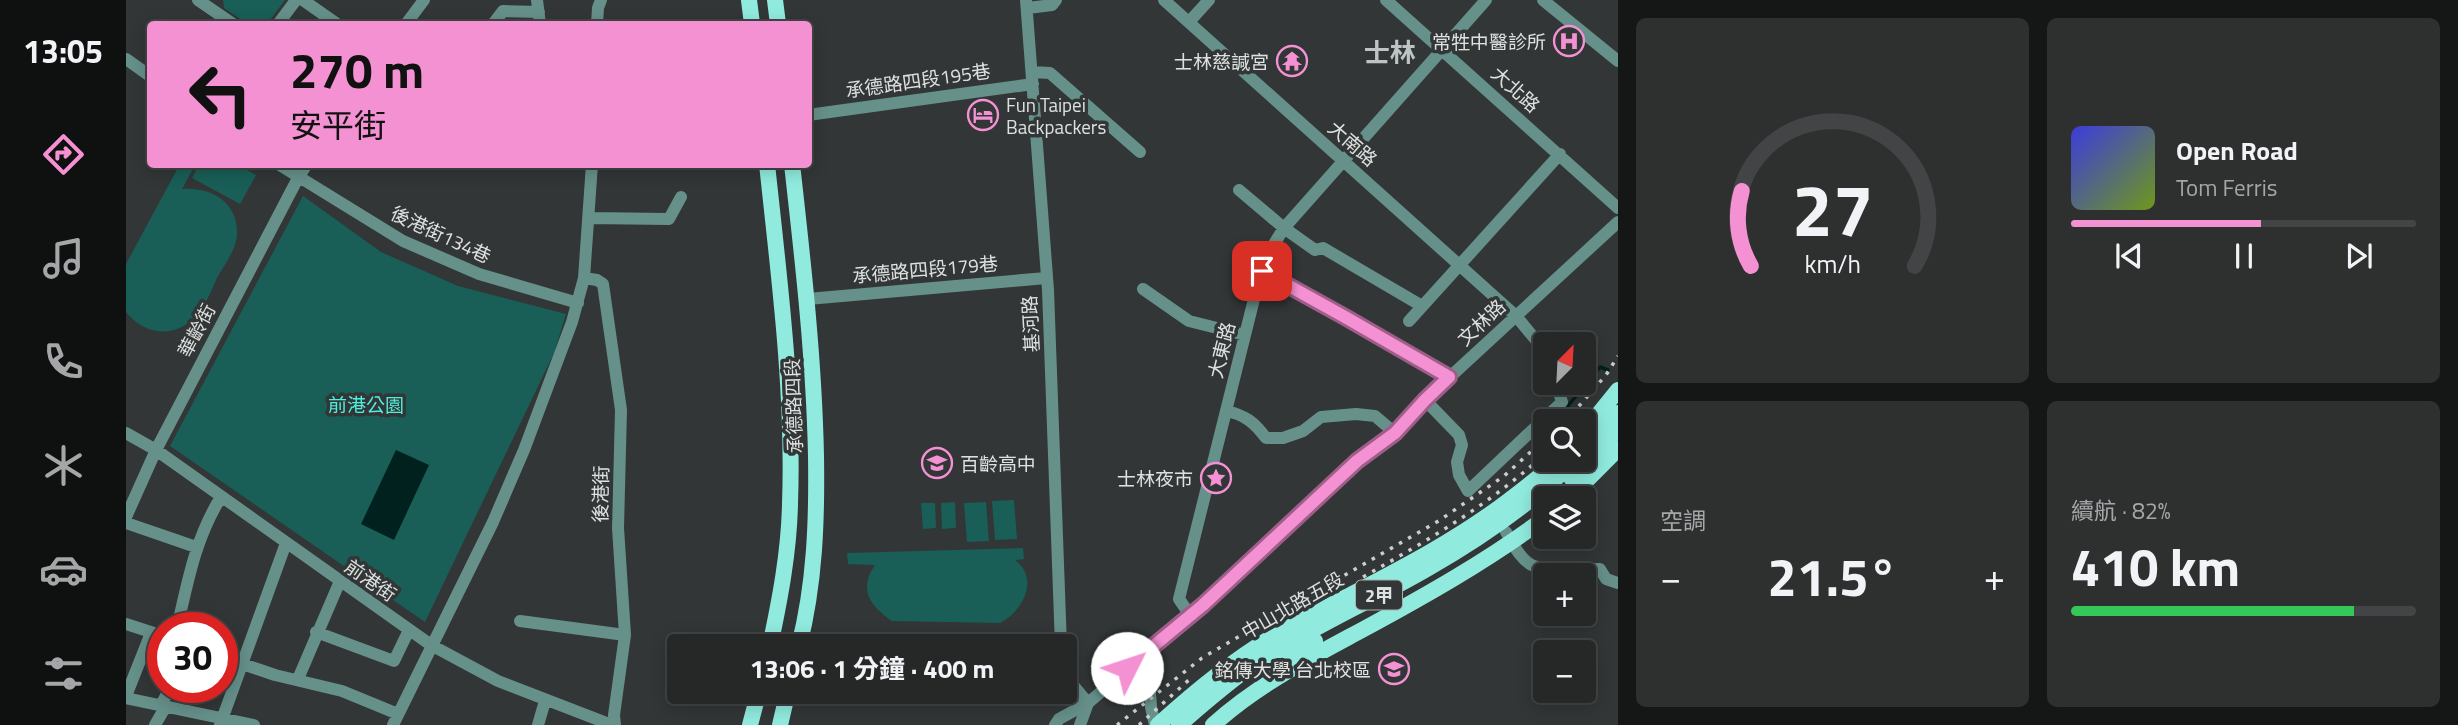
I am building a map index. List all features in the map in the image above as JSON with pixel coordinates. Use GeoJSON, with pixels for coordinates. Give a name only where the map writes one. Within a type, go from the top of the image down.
{"type":"FeatureCollection","features":[{"type":"Feature","properties":{"kind":"main road"},"geometry":{"type":"LineString","coordinates":[[749,0],[752,21]]}},
{"type":"Feature","properties":{"kind":"main road"},"geometry":{"type":"LineString","coordinates":[[775,0],[778,21]]}},
{"type":"Feature","properties":{"kind":"main road","name":"承德路四段"},"geometry":{"type":"LineString","coordinates":[[767,168],[785,353],[790,503],[782,587],[772,634]]}},
{"type":"Feature","properties":{"kind":"main road","name":"承德路四段"},"geometry":{"type":"LineString","coordinates":[[792,168],[808,299],[815,401],[817,527],[807,615],[802,634]]}},
{"type":"Feature","properties":{"kind":"main road"},"geometry":{"type":"LineString","coordinates":[[1596,417],[1618,390]]}},
{"type":"Feature","properties":{"kind":"main road"},"geometry":{"type":"LineString","coordinates":[[1596,438],[1618,413]]}},
{"type":"Feature","properties":{"kind":"main road","name":"2甲"},"geometry":{"type":"LineString","coordinates":[[1561,486],[1618,429]]}},
{"type":"Feature","properties":{"kind":"main road"},"geometry":{"type":"LineString","coordinates":[[1581,486],[1618,449]]}},
{"type":"Feature","properties":{"kind":"main road","name":"中山北路五段"},"geometry":{"type":"LineString","coordinates":[[1157,725],[1213,679],[1270,638],[1415,561],[1482,521],[1546,472]]}},
{"type":"Feature","properties":{"kind":"main road","name":"中山北路五段"},"geometry":{"type":"LineString","coordinates":[[1179,725],[1255,664],[1431,567],[1527,504],[1563,472]]}},
{"type":"Feature","properties":{"kind":"main road","name":"2甲"},"geometry":{"type":"LineString","coordinates":[[1194,725],[1226,697],[1264,670],[1509,537],[1533,514]]}},
{"type":"Feature","properties":{"kind":"main road"},"geometry":{"type":"LineString","coordinates":[[1213,725],[1263,685],[1431,593],[1509,537],[1533,524]]}},
{"type":"Feature","properties":{"kind":"main road"},"geometry":{"type":"LineString","coordinates":[[750,725],[756,704]]}},
{"type":"Feature","properties":{"kind":"main road"},"geometry":{"type":"LineString","coordinates":[[780,725],[785,704]]}},
{"type":"Feature","properties":{"kind":"street"},"geometry":{"type":"LineString","coordinates":[[280,21],[296,0]]}},
{"type":"Feature","properties":{"kind":"street"},"geometry":{"type":"LineString","coordinates":[[303,0],[333,21]]}},
{"type":"Feature","properties":{"kind":"street"},"geometry":{"type":"LineString","coordinates":[[408,21],[424,0]]}},
{"type":"Feature","properties":{"kind":"street"},"geometry":{"type":"LineString","coordinates":[[597,21],[597,8],[601,0]]}},
{"type":"Feature","properties":{"kind":"street"},"geometry":{"type":"LineString","coordinates":[[1027,4],[1052,5],[1056,0]]}},
{"type":"Feature","properties":{"kind":"street","name":"大南路"},"geometry":{"type":"LineString","coordinates":[[1164,0],[1460,264],[1516,316],[1533,337]]}},
{"type":"Feature","properties":{"kind":"street"},"geometry":{"type":"LineString","coordinates":[[1189,22],[1209,0]]}},
{"type":"Feature","properties":{"kind":"street","name":"大北路"},"geometry":{"type":"LineString","coordinates":[[1386,0],[1618,208]]}},
{"type":"Feature","properties":{"kind":"street","name":"大東路"},"geometry":{"type":"LineString","coordinates":[[1190,615],[1179,599],[1245,335],[1269,252],[1283,228],[1486,0]]}},
{"type":"Feature","properties":{"kind":"street"},"geometry":{"type":"LineString","coordinates":[[1543,0],[1618,61]]}},
{"type":"Feature","properties":{"kind":"street"},"geometry":{"type":"LineString","coordinates":[[205,2],[229,21]]}},
{"type":"Feature","properties":{"kind":"street","name":"基河路"},"geometry":{"type":"LineString","coordinates":[[1027,4],[1046,278],[1061,634]]}},
{"type":"Feature","properties":{"kind":"street"},"geometry":{"type":"LineString","coordinates":[[495,21],[503,11],[538,12]]}},
{"type":"Feature","properties":{"kind":"street"},"geometry":{"type":"LineString","coordinates":[[126,59],[147,74]]}},
{"type":"Feature","properties":{"kind":"street"},"geometry":{"type":"LineString","coordinates":[[1033,78],[1050,73],[1140,152]]}},
{"type":"Feature","properties":{"kind":"street","name":"承德路四段195巷"},"geometry":{"type":"LineString","coordinates":[[812,114],[1033,78]]}},
{"type":"Feature","properties":{"kind":"street"},"geometry":{"type":"LineString","coordinates":[[1409,321],[1560,154]]}},
{"type":"Feature","properties":{"kind":"street","name":"後港街134巷"},"geometry":{"type":"LineString","coordinates":[[284,168],[403,241],[479,274],[578,303]]}},
{"type":"Feature","properties":{"kind":"street","name":"華齡街"},"geometry":{"type":"LineString","coordinates":[[126,517],[156,450],[304,168]]}},
{"type":"Feature","properties":{"kind":"street"},"geometry":{"type":"LineString","coordinates":[[238,662],[275,676],[342,691],[397,722],[431,645],[493,522],[524,450],[578,303],[584,278],[592,168]]}},
{"type":"Feature","properties":{"kind":"street"},"geometry":{"type":"LineString","coordinates":[[1238,190],[1283,228],[1315,250],[1323,248],[1422,306]]}},
{"type":"Feature","properties":{"kind":"street"},"geometry":{"type":"LineString","coordinates":[[590,218],[669,219],[681,197]]}},
{"type":"Feature","properties":{"kind":"street","name":"文林路"},"geometry":{"type":"LineString","coordinates":[[1087,703],[1255,558],[1357,461],[1395,433],[1449,377],[1618,222]]}},
{"type":"Feature","properties":{"kind":"street"},"geometry":{"type":"LineString","coordinates":[[1262,271],[1449,377]]}},
{"type":"Feature","properties":{"kind":"street","name":"後港街"},"geometry":{"type":"LineString","coordinates":[[584,278],[603,284],[621,410],[618,528],[625,635],[614,725]]}},
{"type":"Feature","properties":{"kind":"street","name":"承德路四段179巷"},"geometry":{"type":"LineString","coordinates":[[808,299],[1046,278]]}},
{"type":"Feature","properties":{"kind":"street"},"geometry":{"type":"LineString","coordinates":[[1143,289],[1189,321],[1245,335]]}},
{"type":"Feature","properties":{"kind":"street"},"geometry":{"type":"LineString","coordinates":[[1425,400],[1458,435],[1462,445],[1457,462],[1459,475],[1468,491],[1562,402],[1560,396]]}},
{"type":"Feature","properties":{"kind":"street"},"geometry":{"type":"LineString","coordinates":[[1226,411],[1242,414],[1256,424],[1266,438],[1283,438],[1303,431],[1321,417],[1356,414],[1375,416],[1395,433]]}},
{"type":"Feature","properties":{"kind":"street","name":"前港街"},"geometry":{"type":"LineString","coordinates":[[126,433],[156,450],[431,645],[498,681],[614,725]]}},
{"type":"Feature","properties":{"kind":"street"},"geometry":{"type":"LineString","coordinates":[[181,612],[196,547],[220,497]]}},
{"type":"Feature","properties":{"kind":"street"},"geometry":{"type":"LineString","coordinates":[[126,523],[196,547]]}},
{"type":"Feature","properties":{"kind":"street"},"geometry":{"type":"LineString","coordinates":[[1509,537],[1522,557],[1532,566],[1601,569],[1606,579],[1618,583]]}},
{"type":"Feature","properties":{"kind":"street"},"geometry":{"type":"LineString","coordinates":[[221,722],[286,543]]}},
{"type":"Feature","properties":{"kind":"street"},"geometry":{"type":"LineString","coordinates":[[298,679],[340,581]]}},
{"type":"Feature","properties":{"kind":"street"},"geometry":{"type":"LineString","coordinates":[[520,621],[625,635]]}},
{"type":"Feature","properties":{"kind":"street"},"geometry":{"type":"LineString","coordinates":[[126,624],[147,631]]}},
{"type":"Feature","properties":{"kind":"street"},"geometry":{"type":"LineString","coordinates":[[316,632],[394,661],[409,630]]}},
{"type":"Feature","properties":{"kind":"street"},"geometry":{"type":"LineString","coordinates":[[1147,651],[1150,707],[1157,725]]}},
{"type":"Feature","properties":{"kind":"street"},"geometry":{"type":"LineString","coordinates":[[147,654],[126,697],[221,722],[254,725]]}},
{"type":"Feature","properties":{"kind":"street"},"geometry":{"type":"LineString","coordinates":[[1077,690],[1087,703]]}},
{"type":"Feature","properties":{"kind":"street"},"geometry":{"type":"LineString","coordinates":[[538,725],[545,701]]}},
{"type":"Feature","properties":{"kind":"street"},"geometry":{"type":"LineString","coordinates":[[155,725],[165,703]]}},
{"type":"Feature","properties":{"kind":"street"},"geometry":{"type":"LineString","coordinates":[[1055,725],[1059,719],[1087,703]]}},
{"type":"Feature","properties":{"kind":"street"},"geometry":{"type":"LineString","coordinates":[[1080,725],[1087,703]]}},
{"type":"Feature","properties":{"kind":"green space"},"geometry":{"type":"Polygon","coordinates":[[[223,0],[285,0],[269,21],[244,21],[224,8],[223,0]]]}},
{"type":"Feature","properties":{"kind":"green space"},"geometry":{"type":"Polygon","coordinates":[[[178,168],[193,168],[182,189],[212,194],[220,198],[233,213],[237,234],[230,257],[199,312],[182,327],[162,332],[153,330],[134,320],[126,312],[126,264],[178,168]]]}},
{"type":"Feature","properties":{"kind":"green space"},"geometry":{"type":"Polygon","coordinates":[[[197,168],[243,168],[256,175],[240,204],[192,178],[197,168]]]}},
{"type":"Feature","properties":{"kind":"green space","name":"前港公園"},"geometry":{"type":"Polygon","coordinates":[[[303,196],[381,252],[458,286],[566,314],[554,353],[425,622],[170,446],[303,196]]]}},
{"type":"Feature","properties":{"kind":"green space"},"geometry":{"type":"Polygon","coordinates":[[[1014,500],[1017,539],[995,540],[992,501],[1014,500]]]}},
{"type":"Feature","properties":{"kind":"green space"},"geometry":{"type":"Polygon","coordinates":[[[955,502],[956,528],[942,529],[941,503],[955,502]]]}},
{"type":"Feature","properties":{"kind":"green space"},"geometry":{"type":"Polygon","coordinates":[[[986,502],[989,541],[967,542],[964,503],[986,502]]]}},
{"type":"Feature","properties":{"kind":"green space"},"geometry":{"type":"Polygon","coordinates":[[[921,503],[935,503],[936,528],[923,529],[921,503]]]}},
{"type":"Feature","properties":{"kind":"green space"},"geometry":{"type":"Polygon","coordinates":[[[1023,548],[1024,559],[1015,560],[1026,576],[1026,594],[1016,611],[1000,623],[892,621],[869,597],[867,582],[875,565],[848,564],[847,553],[1023,548]]]}},
{"type":"Feature","properties":{"kind":"shaded area"},"geometry":{"type":"Polygon","coordinates":[[[396,450],[429,465],[394,540],[361,524],[396,450]]]}},
{"type":"Feature","properties":{"kind":"waterway"},"geometry":{"type":"LineString","coordinates":[[1565,409],[1600,367],[1608,370]]}},
{"type":"Feature","properties":{"kind":"railway"},"geometry":{"type":"LineString","coordinates":[[1576,409],[1606,375],[1618,356]]}},
{"type":"Feature","properties":{"kind":"railway"},"geometry":{"type":"LineString","coordinates":[[1117,725],[1202,658],[1440,520],[1504,476],[1533,450]]}},
{"type":"Feature","properties":{"kind":"railway"},"geometry":{"type":"LineString","coordinates":[[1363,577],[1480,506],[1533,464]]}},
{"type":"Feature","properties":{"kind":"railway"},"geometry":{"type":"LineString","coordinates":[[1139,725],[1191,678]]}},
{"type":"Feature","properties":{"kind":"place","name":"常牲中醫診所"},"geometry":{"type":"Point","coordinates":[1569,41]}},
{"type":"Feature","properties":{"kind":"place","name":"士林慈諴宮"},"geometry":{"type":"Point","coordinates":[1292,61]}},
{"type":"Feature","properties":{"kind":"place","name":"Fun Taipei Backpackers"},"geometry":{"type":"Point","coordinates":[983,115]}},
{"type":"Feature","properties":{"kind":"place","name":"百齡高中"},"geometry":{"type":"Point","coordinates":[937,463]}},
{"type":"Feature","properties":{"kind":"place","name":"士林夜市"},"geometry":{"type":"Point","coordinates":[1216,478]}},
{"type":"Feature","properties":{"kind":"place","name":"銘傳大學 台北校區"},"geometry":{"type":"Point","coordinates":[1394,669]}},
{"type":"Feature","properties":{"kind":"district","name":"士林"},"geometry":{"type":"Point","coordinates":[1390,52]}},
{"type":"Feature","properties":{"kind":"route"},"geometry":{"type":"LineString","coordinates":[[1127,668],[1203,605],[1357,461],[1395,433],[1449,377],[1262,271]]}}]}
